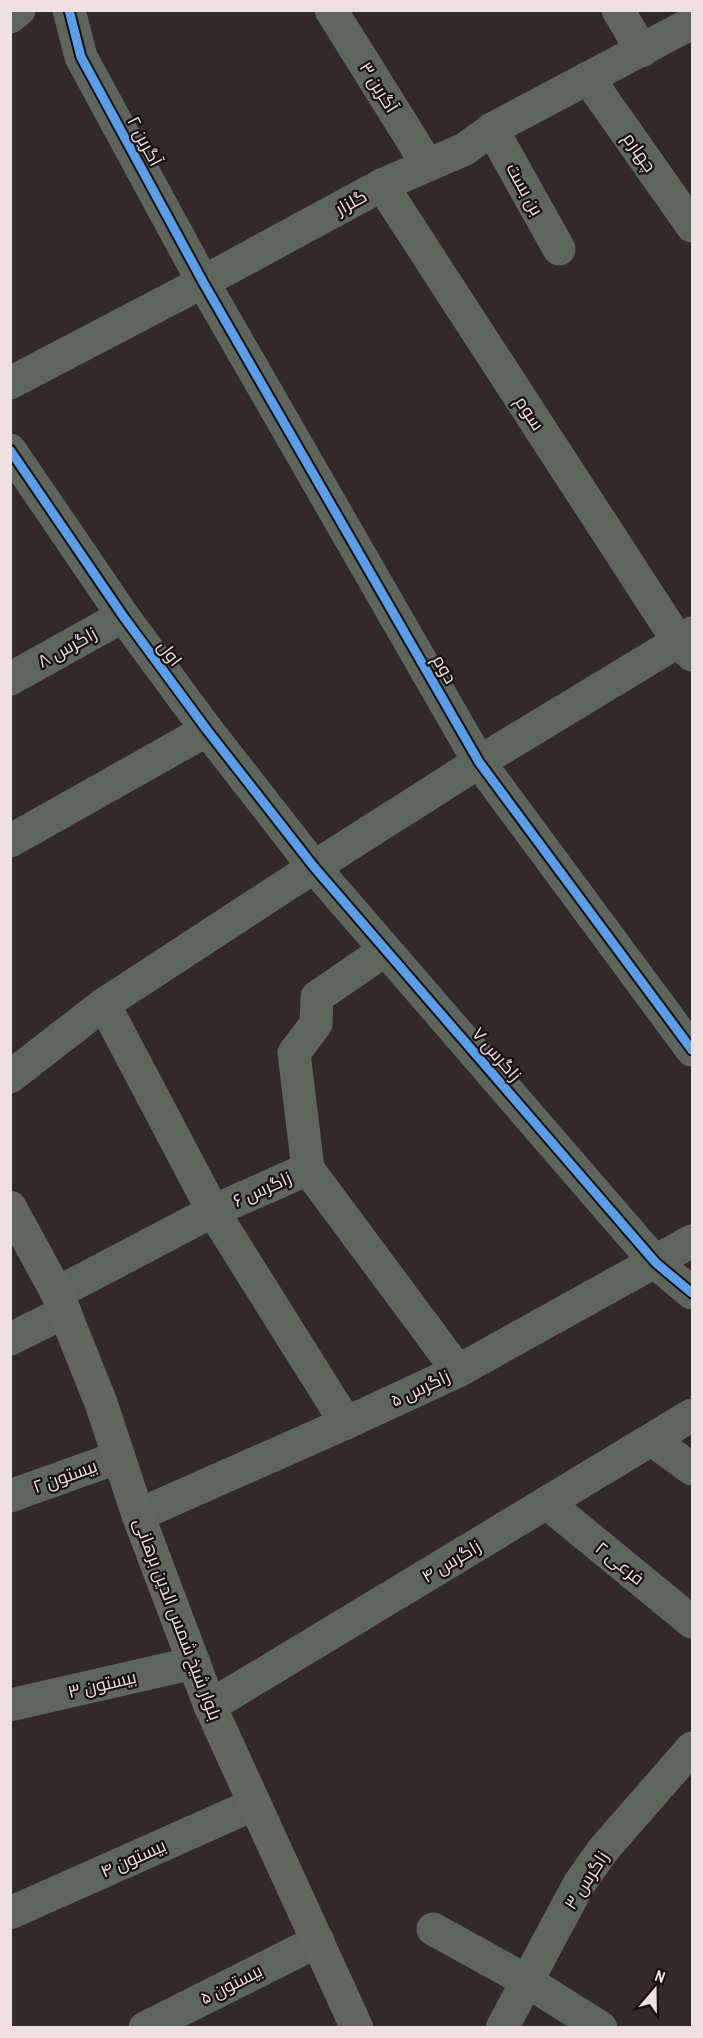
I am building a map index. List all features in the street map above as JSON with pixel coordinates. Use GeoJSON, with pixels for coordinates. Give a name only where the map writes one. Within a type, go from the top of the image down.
{"type":"FeatureCollection","features":[{"type":"Feature","properties":{"kind":"main road","name":"بلوار شیخ شمس الدین برهانی"},"geometry":{"type":"LineString","coordinates":[[10,1208],[61,1302],[101,1403],[138,1515],[210,1706],[357,2028]]}},
{"type":"Feature","properties":{"kind":"street"},"geometry":{"type":"LineString","coordinates":[[10,17],[19,10]]}},
{"type":"Feature","properties":{"kind":"street","name":"آگرین ۲"},"geometry":{"type":"LineString","coordinates":[[69,10],[81,57],[203,282]]}},
{"type":"Feature","properties":{"kind":"street","name":"آگرین ۳"},"geometry":{"type":"LineString","coordinates":[[331,10],[427,164]]}},
{"type":"Feature","properties":{"kind":"street"},"geometry":{"type":"LineString","coordinates":[[618,10],[642,51]]}},
{"type":"Feature","properties":{"kind":"street","name":"گلزار"},"geometry":{"type":"LineString","coordinates":[[10,382],[203,282],[382,185],[465,149],[492,129],[693,23]]}},
{"type":"Feature","properties":{"kind":"street","name":"چهارم"},"geometry":{"type":"LineString","coordinates":[[588,78],[693,226]]}},
{"type":"Feature","properties":{"kind":"street","name":"بن بست"},"geometry":{"type":"LineString","coordinates":[[492,129],[559,249]]}},
{"type":"Feature","properties":{"kind":"street","name":"سوم"},"geometry":{"type":"LineString","coordinates":[[382,185],[688,643]]}},
{"type":"Feature","properties":{"kind":"street","name":"دوم"},"geometry":{"type":"LineString","coordinates":[[203,282],[479,762],[693,1050]]}},
{"type":"Feature","properties":{"kind":"street","name":"اول"},"geometry":{"type":"LineString","coordinates":[[10,450],[123,616],[207,730],[314,867]]}},
{"type":"Feature","properties":{"kind":"street","name":"زاگرس ۸"},"geometry":{"type":"LineString","coordinates":[[10,679],[123,616]]}},
{"type":"Feature","properties":{"kind":"street"},"geometry":{"type":"LineString","coordinates":[[10,1077],[104,1004],[314,867],[479,762],[688,643]]}},
{"type":"Feature","properties":{"kind":"street"},"geometry":{"type":"LineString","coordinates":[[10,841],[207,730]]}},
{"type":"Feature","properties":{"kind":"street","name":"زاگرس ۷"},"geometry":{"type":"LineString","coordinates":[[314,867],[656,1263],[693,1293]]}},
{"type":"Feature","properties":{"kind":"street"},"geometry":{"type":"LineString","coordinates":[[308,1169],[294,1053],[316,1024],[317,997],[385,950]]}},
{"type":"Feature","properties":{"kind":"street"},"geometry":{"type":"LineString","coordinates":[[104,1004],[213,1211],[346,1423]]}},
{"type":"Feature","properties":{"kind":"street","name":"زاگرس ۶"},"geometry":{"type":"LineString","coordinates":[[10,1339],[61,1302],[213,1211],[308,1169],[458,1371]]}},
{"type":"Feature","properties":{"kind":"street","name":"زاگرس ۵"},"geometry":{"type":"LineString","coordinates":[[138,1515],[458,1371],[693,1241]]}},
{"type":"Feature","properties":{"kind":"street","name":"۴ زاگرس"},"geometry":{"type":"LineString","coordinates":[[210,1706],[693,1415]]}},
{"type":"Feature","properties":{"kind":"street"},"geometry":{"type":"LineString","coordinates":[[652,1440],[693,1469]]}},
{"type":"Feature","properties":{"kind":"street","name":"بیستون ۲"},"geometry":{"type":"LineString","coordinates":[[10,1496],[119,1457]]}},
{"type":"Feature","properties":{"kind":"street","name":"فرعی ۲"},"geometry":{"type":"LineString","coordinates":[[547,1503],[693,1622]]}},
{"type":"Feature","properties":{"kind":"street","name":"بیستون ۳"},"geometry":{"type":"LineString","coordinates":[[10,1706],[194,1663]]}},
{"type":"Feature","properties":{"kind":"street","name":"زاگرس ۳"},"geometry":{"type":"LineString","coordinates":[[502,2028],[579,1884],[597,1859],[693,1748]]}},
{"type":"Feature","properties":{"kind":"street","name":"بیستون ۴"},"geometry":{"type":"LineString","coordinates":[[10,1913],[255,1804]]}},
{"type":"Feature","properties":{"kind":"street"},"geometry":{"type":"LineString","coordinates":[[433,1929],[527,1981],[601,2028]]}},
{"type":"Feature","properties":{"kind":"street","name":"بیستون ۵"},"geometry":{"type":"LineString","coordinates":[[145,2028],[318,1941]]}},
{"type":"Feature","properties":{"kind":"cycle path"},"geometry":{"type":"LineString","coordinates":[[69,10],[81,57],[203,282],[479,762],[692,1050]]}},
{"type":"Feature","properties":{"kind":"cycle path"},"geometry":{"type":"LineString","coordinates":[[10,450],[123,616],[207,730],[314,867],[656,1263],[692,1293]]}}]}
